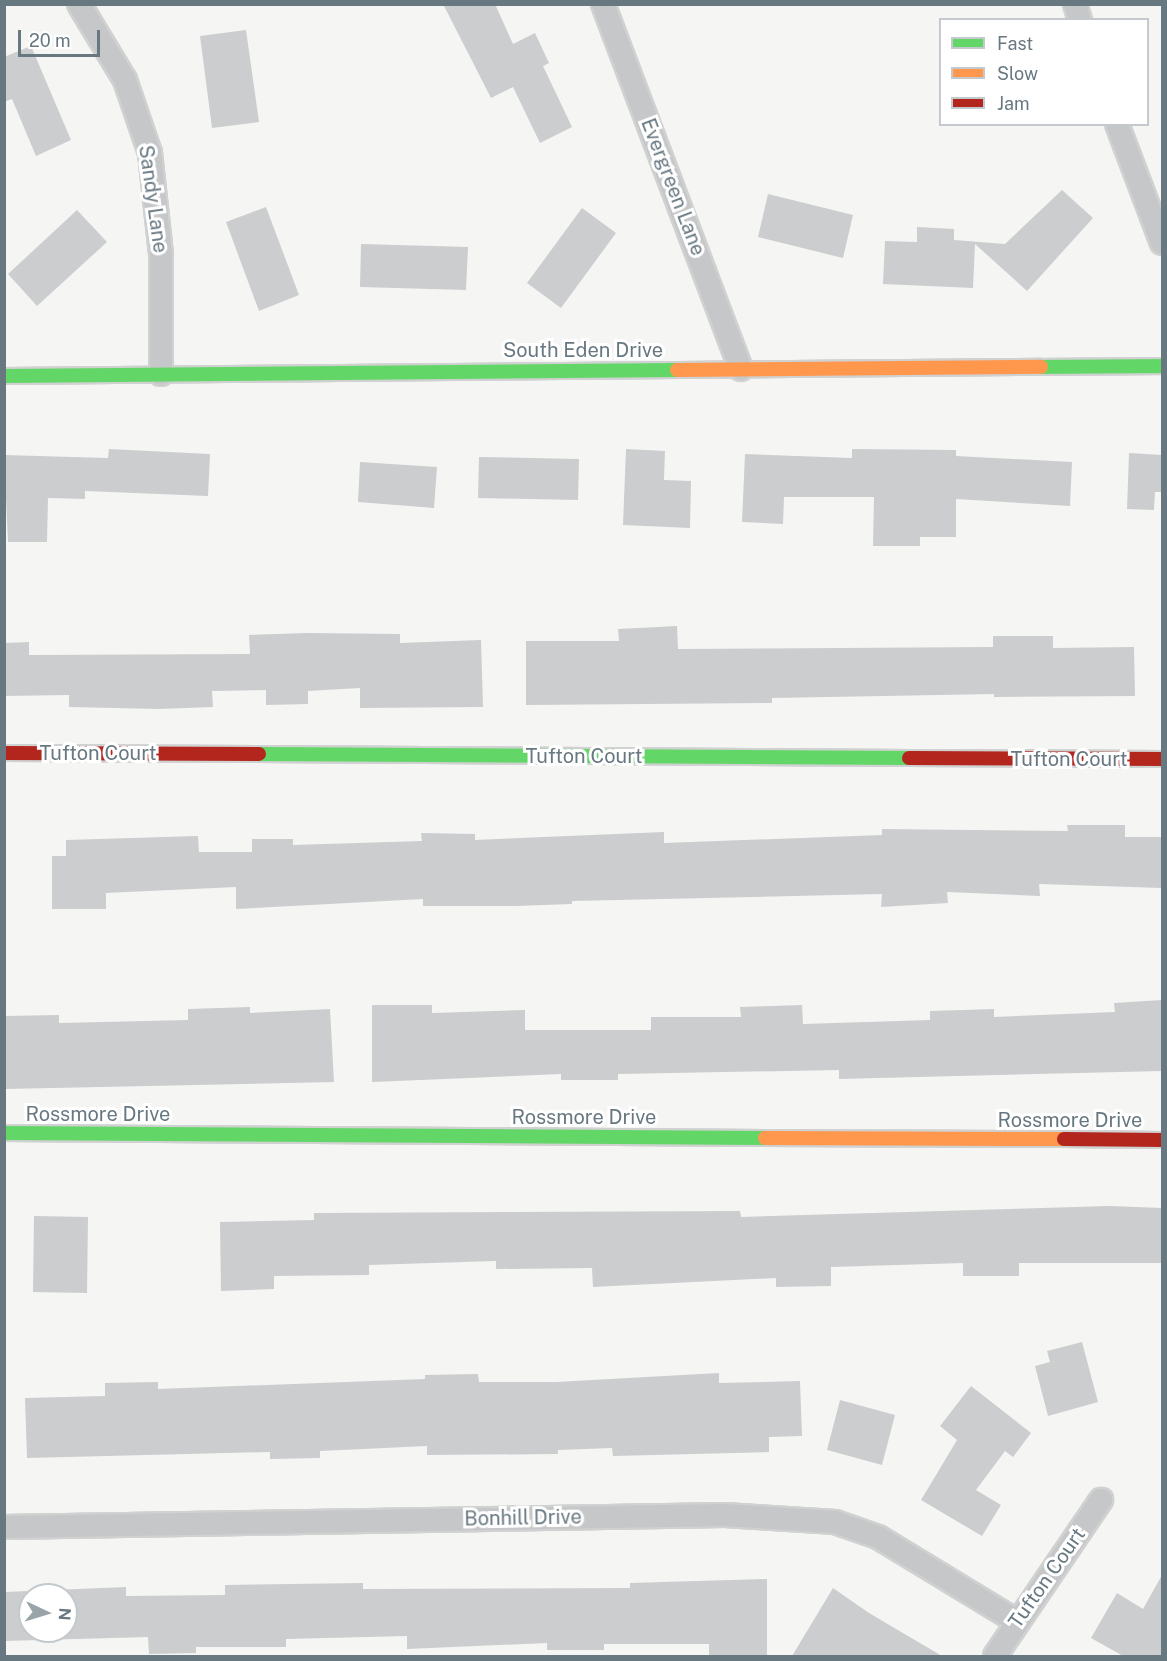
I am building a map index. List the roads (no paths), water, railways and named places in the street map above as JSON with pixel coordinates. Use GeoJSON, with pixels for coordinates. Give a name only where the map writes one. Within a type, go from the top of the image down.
{"type":"FeatureCollection","features":[{"type":"Feature","properties":{"kind":"street","name":"Sandy Lane"},"geometry":{"type":"LineString","coordinates":[[79,4],[125,80],[150,153],[161,255],[161,374]]}},
{"type":"Feature","properties":{"kind":"street","name":"Evergreen Lane"},"geometry":{"type":"LineString","coordinates":[[603,4],[741,369]]}},
{"type":"Feature","properties":{"kind":"street"},"geometry":{"type":"LineString","coordinates":[[1118,126],[1162,243]]}},
{"type":"Feature","properties":{"kind":"street","name":"South Eden Drive"},"geometry":{"type":"LineString","coordinates":[[4,376],[1162,366]]}},
{"type":"Feature","properties":{"kind":"street","name":"Tufton Court"},"geometry":{"type":"LineString","coordinates":[[4,753],[1162,759]]}},
{"type":"Feature","properties":{"kind":"street","name":"Rossmore Drive"},"geometry":{"type":"LineString","coordinates":[[4,1133],[1162,1140]]}},
{"type":"Feature","properties":{"kind":"street","name":"Tufton Court"},"geometry":{"type":"LineString","coordinates":[[995,1656],[1016,1621],[1101,1500]]}},
{"type":"Feature","properties":{"kind":"street","name":"Bonhill Drive"},"geometry":{"type":"LineString","coordinates":[[4,1527],[724,1515],[835,1522],[878,1537],[1016,1621]]}}]}
